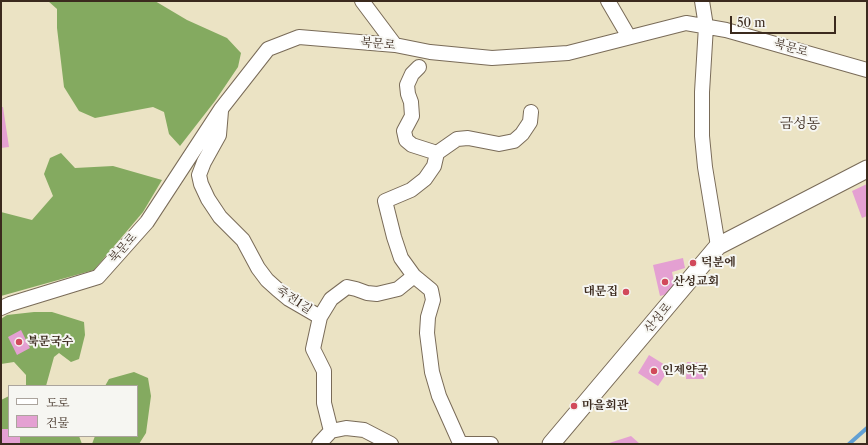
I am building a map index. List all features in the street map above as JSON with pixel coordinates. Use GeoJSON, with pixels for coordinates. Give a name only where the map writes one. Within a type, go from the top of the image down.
{"type":"FeatureCollection","features":[{"type":"Feature","properties":{"kind":"main road","name":"산성로"},"geometry":{"type":"LineString","coordinates":[[551,444],[718,246],[867,169]]}},
{"type":"Feature","properties":{"kind":"street"},"geometry":{"type":"LineString","coordinates":[[362,1],[395,46]]}},
{"type":"Feature","properties":{"kind":"street"},"geometry":{"type":"LineString","coordinates":[[608,1],[629,37]]}},
{"type":"Feature","properties":{"kind":"street"},"geometry":{"type":"LineString","coordinates":[[702,1],[706,26],[702,92],[702,136],[705,167],[718,246]]}},
{"type":"Feature","properties":{"kind":"street","name":"북문로"},"geometry":{"type":"LineString","coordinates":[[1,308],[98,277],[147,222],[222,109],[268,49],[299,37],[395,46],[430,52],[492,58],[568,53],[686,23],[726,30],[867,70]]}},
{"type":"Feature","properties":{"kind":"street"},"geometry":{"type":"LineString","coordinates":[[419,67],[412,74],[407,85],[411,102],[412,116],[404,130],[406,140],[412,145],[437,153]]}},
{"type":"Feature","properties":{"kind":"street","name":"죽전1길"},"geometry":{"type":"LineString","coordinates":[[222,109],[218,135],[199,174],[201,184],[208,199],[220,217],[243,240],[258,268],[267,280],[289,299],[320,317],[331,300],[347,287],[367,293],[377,294],[398,289],[414,276]]}},
{"type":"Feature","properties":{"kind":"street"},"geometry":{"type":"LineString","coordinates":[[491,444],[459,444],[439,396],[432,372],[426,333],[428,317],[433,300],[431,290],[414,276],[401,258],[385,200],[411,190],[425,179],[434,166],[437,153],[456,139],[468,138],[499,144],[514,141],[522,134],[530,122],[531,112]]}},
{"type":"Feature","properties":{"kind":"street"},"geometry":{"type":"LineString","coordinates":[[320,317],[313,350],[324,371],[324,403],[331,431]]}},
{"type":"Feature","properties":{"kind":"street"},"geometry":{"type":"LineString","coordinates":[[319,444],[331,431],[346,428],[364,430],[391,444]]}},
{"type":"Feature","properties":{"kind":"green space"},"geometry":{"type":"Polygon","coordinates":[[[48,1],[155,1],[187,20],[227,38],[241,53],[238,67],[215,101],[180,146],[169,134],[164,112],[153,107],[95,118],[79,111],[64,87],[57,28],[57,9],[48,1]]]}},
{"type":"Feature","properties":{"kind":"green space"},"geometry":{"type":"Polygon","coordinates":[[[61,153],[75,168],[113,166],[162,180],[143,212],[94,270],[1,296],[1,212],[32,220],[53,196],[44,174],[50,158],[61,153]]]}},
{"type":"Feature","properties":{"kind":"green space"},"geometry":{"type":"Polygon","coordinates":[[[52,312],[84,322],[85,335],[79,359],[71,362],[59,353],[54,357],[46,385],[26,385],[26,375],[14,362],[1,364],[1,319],[7,315],[52,312]]]}},
{"type":"Feature","properties":{"kind":"green space"},"geometry":{"type":"Polygon","coordinates":[[[134,372],[148,378],[151,396],[146,433],[139,444],[92,444],[95,437],[138,437],[138,385],[106,385],[109,379],[134,372]]]}},
{"type":"Feature","properties":{"kind":"green space"},"geometry":{"type":"Polygon","coordinates":[[[8,396],[8,437],[79,437],[82,444],[1,444],[1,400],[8,396]]]}},
{"type":"Feature","properties":{"kind":"building"},"geometry":{"type":"Polygon","coordinates":[[[1,107],[3,107],[9,147],[1,148],[1,107]]]}},
{"type":"Feature","properties":{"kind":"building"},"geometry":{"type":"Polygon","coordinates":[[[867,184],[867,216],[862,218],[852,191],[867,184]]]}},
{"type":"Feature","properties":{"kind":"building","name":"산성교회"},"geometry":{"type":"Polygon","coordinates":[[[683,258],[685,268],[672,272],[676,292],[660,296],[653,265],[683,258]]]}},
{"type":"Feature","properties":{"kind":"building","name":"북문국수"},"geometry":{"type":"Polygon","coordinates":[[[21,330],[30,348],[17,355],[8,337],[21,330]]]}},
{"type":"Feature","properties":{"kind":"building","name":"인제약국"},"geometry":{"type":"Polygon","coordinates":[[[649,355],[670,368],[658,386],[638,373],[649,355]]]}},
{"type":"Feature","properties":{"kind":"building"},"geometry":{"type":"Polygon","coordinates":[[[687,362],[705,363],[704,379],[686,379],[687,362]]]}},
{"type":"Feature","properties":{"kind":"building"},"geometry":{"type":"Polygon","coordinates":[[[1,429],[8,429],[8,437],[20,437],[20,444],[1,444],[1,429]]]}},
{"type":"Feature","properties":{"kind":"building"},"geometry":{"type":"Polygon","coordinates":[[[631,436],[640,444],[606,444],[631,436]]]}},
{"type":"Feature","properties":{"kind":"waterway"},"geometry":{"type":"LineString","coordinates":[[849,444],[867,428]]}},
{"type":"Feature","properties":{"kind":"place","name":"덕분에"},"geometry":{"type":"Point","coordinates":[693,263]}},
{"type":"Feature","properties":{"kind":"place","name":"산성교회"},"geometry":{"type":"Point","coordinates":[665,282]}},
{"type":"Feature","properties":{"kind":"place","name":"대문집"},"geometry":{"type":"Point","coordinates":[626,292]}},
{"type":"Feature","properties":{"kind":"place","name":"북문국수"},"geometry":{"type":"Point","coordinates":[19,342]}},
{"type":"Feature","properties":{"kind":"place","name":"인제약국"},"geometry":{"type":"Point","coordinates":[654,371]}},
{"type":"Feature","properties":{"kind":"place","name":"마을회관"},"geometry":{"type":"Point","coordinates":[574,406]}},
{"type":"Feature","properties":{"kind":"district","name":"금성동"},"geometry":{"type":"Point","coordinates":[800,124]}}]}
